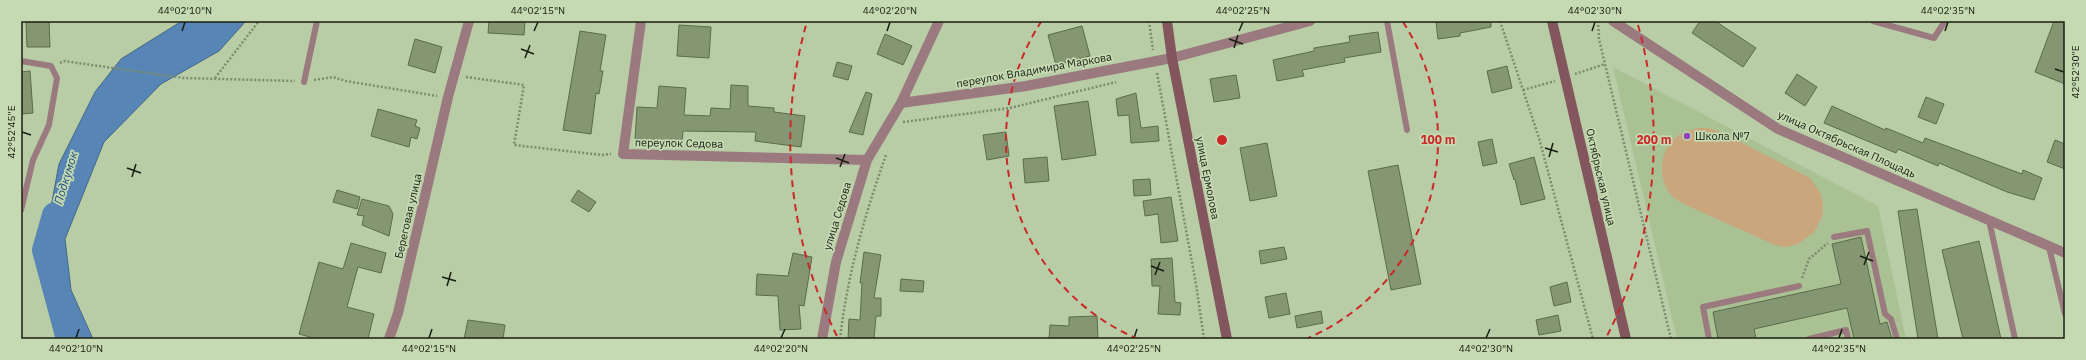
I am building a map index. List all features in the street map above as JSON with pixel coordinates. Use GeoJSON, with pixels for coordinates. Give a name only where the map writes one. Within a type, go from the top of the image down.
{"type":"FeatureCollection","features":[{"type":"Feature","properties":{"kind":"street","name":"Береговая улица"},"geometry":{"type":"LineString","coordinates":[[389,339],[398,313],[448,97],[469,21]]}},
{"type":"Feature","properties":{"kind":"street","name":"переулок Седова"},"geometry":{"type":"LineString","coordinates":[[641,21],[623,154],[867,160]]}},
{"type":"Feature","properties":{"kind":"street","name":"улица Седова"},"geometry":{"type":"LineString","coordinates":[[822,339],[836,262],[867,160],[905,102],[939,21]]}},
{"type":"Feature","properties":{"kind":"street","name":"улица Ермолова"},"geometry":{"type":"LineString","coordinates":[[1167,21],[1172,58],[1227,339]]}},
{"type":"Feature","properties":{"kind":"street","name":"переулок Владимира Маркова"},"geometry":{"type":"LineString","coordinates":[[905,102],[1026,86],[1172,58],[1310,21]]}},
{"type":"Feature","properties":{"kind":"street","name":"Октябрьская улица"},"geometry":{"type":"LineString","coordinates":[[1552,21],[1626,339]]}},
{"type":"Feature","properties":{"kind":"street","name":"улица Октябрьская Площадь"},"geometry":{"type":"LineString","coordinates":[[1613,21],[1778,128],[2049,247],[2065,252]]}},
{"type":"Feature","properties":{"kind":"lane"},"geometry":{"type":"LineString","coordinates":[[304,82],[317,21]]}},
{"type":"Feature","properties":{"kind":"lane"},"geometry":{"type":"LineString","coordinates":[[1388,21],[1407,130]]}},
{"type":"Feature","properties":{"kind":"lane"},"geometry":{"type":"LineString","coordinates":[[1873,21],[1934,38],[1945,21]]}},
{"type":"Feature","properties":{"kind":"lane"},"geometry":{"type":"LineString","coordinates":[[21,61],[51,66],[57,78],[49,124],[33,160],[21,210]]}},
{"type":"Feature","properties":{"kind":"lane"},"geometry":{"type":"LineString","coordinates":[[1989,220],[2015,339]]}},
{"type":"Feature","properties":{"kind":"lane"},"geometry":{"type":"LineString","coordinates":[[1834,237],[1867,231],[1885,314],[1891,319],[1896,339]]}},
{"type":"Feature","properties":{"kind":"lane"},"geometry":{"type":"LineString","coordinates":[[2049,247],[2065,314]]}},
{"type":"Feature","properties":{"kind":"lane"},"geometry":{"type":"LineString","coordinates":[[1709,339],[1703,307],[1800,286]]}},
{"type":"Feature","properties":{"kind":"lane"},"geometry":{"type":"LineString","coordinates":[[1809,339],[1846,330],[1848,339]]}},
{"type":"Feature","properties":{"kind":"path"},"geometry":{"type":"LineString","coordinates":[[215,79],[259,21]]}},
{"type":"Feature","properties":{"kind":"path"},"geometry":{"type":"LineString","coordinates":[[1149,21],[1156,73],[1196,284],[1204,339]]}},
{"type":"Feature","properties":{"kind":"path"},"geometry":{"type":"LineString","coordinates":[[1500,21],[1541,146],[1593,339]]}},
{"type":"Feature","properties":{"kind":"path"},"geometry":{"type":"LineString","coordinates":[[1598,21],[1599,39],[1671,339]]}},
{"type":"Feature","properties":{"kind":"path"},"geometry":{"type":"LineString","coordinates":[[64,61],[183,78],[304,82],[333,77],[346,81],[448,97]]}},
{"type":"Feature","properties":{"kind":"path"},"geometry":{"type":"LineString","coordinates":[[454,75],[524,85],[514,144],[602,155],[623,154]]}},
{"type":"Feature","properties":{"kind":"path"},"geometry":{"type":"LineString","coordinates":[[905,102],[898,123],[1010,108],[1124,81]]}},
{"type":"Feature","properties":{"kind":"path"},"geometry":{"type":"LineString","coordinates":[[840,339],[843,310],[866,211],[886,154]]}},
{"type":"Feature","properties":{"kind":"path"},"geometry":{"type":"LineString","coordinates":[[1800,286],[1809,259],[1834,237]]}},
{"type":"Feature","properties":{"kind":"shaded area","name":"Школа №7"},"geometry":{"type":"Polygon","coordinates":[[[1613,67],[1878,206],[1906,339],[1677,339],[1613,67]]]}},
{"type":"Feature","properties":{"kind":"shaded area"},"geometry":{"type":"Polygon","coordinates":[[[1698,128],[1708,128],[1721,132],[1810,178],[1820,192],[1823,202],[1822,217],[1814,232],[1798,244],[1786,247],[1775,245],[1686,205],[1673,197],[1664,183],[1662,175],[1663,158],[1670,144],[1675,138],[1683,133],[1698,128]]]}},
{"type":"Feature","properties":{"kind":"water"},"geometry":{"type":"Polygon","coordinates":[[[182,21],[246,21],[219,51],[161,84],[104,142],[65,239],[71,290],[93,339],[64,339],[47,303],[45,239],[59,164],[95,92],[121,59],[182,21]]]}},
{"type":"Feature","properties":{"kind":"building"},"geometry":{"type":"Polygon","coordinates":[[[26,21],[49,21],[50,47],[27,47],[26,21]]]}},
{"type":"Feature","properties":{"kind":"building"},"geometry":{"type":"Polygon","coordinates":[[[489,21],[525,21],[524,35],[488,33],[489,21]]]}},
{"type":"Feature","properties":{"kind":"building"},"geometry":{"type":"Polygon","coordinates":[[[1491,21],[1491,27],[1460,33],[1460,36],[1438,39],[1436,22],[1491,21]]]}},
{"type":"Feature","properties":{"kind":"building"},"geometry":{"type":"Polygon","coordinates":[[[1700,21],[1715,21],[1756,48],[1743,67],[1692,33],[1700,21]]]}},
{"type":"Feature","properties":{"kind":"building"},"geometry":{"type":"Polygon","coordinates":[[[2054,21],[2065,21],[2065,84],[2035,72],[2054,21]]]}},
{"type":"Feature","properties":{"kind":"building"},"geometry":{"type":"Polygon","coordinates":[[[679,25],[711,27],[709,58],[677,56],[679,25]]]}},
{"type":"Feature","properties":{"kind":"building"},"geometry":{"type":"Polygon","coordinates":[[[1082,26],[1090,56],[1056,65],[1048,35],[1082,26]]]}},
{"type":"Feature","properties":{"kind":"building"},"geometry":{"type":"Polygon","coordinates":[[[580,31],[606,35],[600,71],[603,71],[599,94],[596,93],[591,134],[563,130],[580,31]]]}},
{"type":"Feature","properties":{"kind":"building"},"geometry":{"type":"Polygon","coordinates":[[[1378,32],[1381,52],[1344,58],[1345,62],[1302,70],[1304,76],[1277,81],[1273,60],[1314,51],[1314,48],[1350,42],[1349,36],[1378,32]]]}},
{"type":"Feature","properties":{"kind":"building"},"geometry":{"type":"Polygon","coordinates":[[[885,34],[912,46],[903,65],[877,54],[885,34]]]}},
{"type":"Feature","properties":{"kind":"building"},"geometry":{"type":"Polygon","coordinates":[[[415,39],[442,47],[435,73],[408,65],[415,39]]]}},
{"type":"Feature","properties":{"kind":"building"},"geometry":{"type":"Polygon","coordinates":[[[837,62],[852,66],[848,80],[833,76],[837,62]]]}},
{"type":"Feature","properties":{"kind":"building"},"geometry":{"type":"Polygon","coordinates":[[[1507,66],[1512,88],[1492,93],[1487,71],[1507,66]]]}},
{"type":"Feature","properties":{"kind":"building"},"geometry":{"type":"Polygon","coordinates":[[[30,71],[33,113],[21,114],[21,72],[30,71]]]}},
{"type":"Feature","properties":{"kind":"building"},"geometry":{"type":"Polygon","coordinates":[[[1797,74],[1817,87],[1805,106],[1785,93],[1797,74]]]}},
{"type":"Feature","properties":{"kind":"building"},"geometry":{"type":"Polygon","coordinates":[[[1236,75],[1240,98],[1214,102],[1210,79],[1236,75]]]}},
{"type":"Feature","properties":{"kind":"building"},"geometry":{"type":"Polygon","coordinates":[[[731,85],[748,86],[748,106],[774,108],[774,112],[805,116],[801,147],[755,141],[756,132],[683,131],[682,142],[635,139],[637,107],[657,108],[659,86],[686,88],[684,115],[710,116],[711,108],[730,109],[731,85]]]}},
{"type":"Feature","properties":{"kind":"building"},"geometry":{"type":"Polygon","coordinates":[[[866,92],[872,94],[863,135],[849,132],[866,92]]]}},
{"type":"Feature","properties":{"kind":"building"},"geometry":{"type":"Polygon","coordinates":[[[1136,93],[1141,128],[1158,126],[1159,141],[1131,143],[1129,115],[1118,116],[1116,99],[1136,93]]]}},
{"type":"Feature","properties":{"kind":"building"},"geometry":{"type":"Polygon","coordinates":[[[1926,97],[1944,104],[1936,124],[1918,117],[1926,97]]]}},
{"type":"Feature","properties":{"kind":"building"},"geometry":{"type":"Polygon","coordinates":[[[1088,101],[1096,155],[1062,160],[1054,106],[1088,101]]]}},
{"type":"Feature","properties":{"kind":"building"},"geometry":{"type":"Polygon","coordinates":[[[1832,106],[1885,130],[1886,128],[1923,143],[1925,138],[2022,174],[2023,170],[2042,178],[2034,200],[2007,192],[1939,163],[1938,166],[1898,149],[1896,153],[1824,123],[1832,106]]]}},
{"type":"Feature","properties":{"kind":"building"},"geometry":{"type":"Polygon","coordinates":[[[378,109],[417,120],[415,126],[420,128],[417,139],[411,137],[409,147],[371,136],[378,109]]]}},
{"type":"Feature","properties":{"kind":"building"},"geometry":{"type":"Polygon","coordinates":[[[1006,132],[1009,156],[987,160],[983,135],[1006,132]]]}},
{"type":"Feature","properties":{"kind":"building"},"geometry":{"type":"Polygon","coordinates":[[[1492,139],[1497,163],[1483,166],[1478,142],[1492,139]]]}},
{"type":"Feature","properties":{"kind":"building"},"geometry":{"type":"Polygon","coordinates":[[[2055,140],[2065,144],[2065,169],[2047,162],[2055,140]]]}},
{"type":"Feature","properties":{"kind":"building"},"geometry":{"type":"Polygon","coordinates":[[[1267,143],[1277,196],[1250,201],[1240,148],[1267,143]]]}},
{"type":"Feature","properties":{"kind":"building"},"geometry":{"type":"Polygon","coordinates":[[[1047,157],[1049,181],[1025,183],[1023,159],[1047,157]]]}},
{"type":"Feature","properties":{"kind":"building"},"geometry":{"type":"Polygon","coordinates":[[[1534,157],[1545,199],[1521,205],[1515,179],[1514,180],[1509,164],[1534,157]]]}},
{"type":"Feature","properties":{"kind":"building"},"geometry":{"type":"Polygon","coordinates":[[[1398,165],[1421,284],[1391,290],[1368,171],[1398,165]]]}},
{"type":"Feature","properties":{"kind":"building"},"geometry":{"type":"Polygon","coordinates":[[[1150,179],[1151,195],[1134,196],[1133,180],[1150,179]]]}},
{"type":"Feature","properties":{"kind":"building"},"geometry":{"type":"Polygon","coordinates":[[[337,190],[360,197],[357,209],[333,202],[337,190]]]}},
{"type":"Feature","properties":{"kind":"building"},"geometry":{"type":"Polygon","coordinates":[[[578,190],[596,202],[589,212],[571,201],[578,190]]]}},
{"type":"Feature","properties":{"kind":"building"},"geometry":{"type":"Polygon","coordinates":[[[1171,197],[1178,241],[1161,243],[1158,214],[1145,216],[1143,201],[1171,197]]]}},
{"type":"Feature","properties":{"kind":"building"},"geometry":{"type":"Polygon","coordinates":[[[362,199],[389,206],[393,214],[389,236],[362,225],[364,216],[357,215],[362,199]]]}},
{"type":"Feature","properties":{"kind":"building"},"geometry":{"type":"Polygon","coordinates":[[[1917,209],[1938,339],[1918,339],[1898,211],[1917,209]]]}},
{"type":"Feature","properties":{"kind":"building"},"geometry":{"type":"Polygon","coordinates":[[[1861,237],[1880,324],[1887,322],[1892,339],[1854,339],[1847,308],[1754,329],[1756,339],[1718,339],[1713,312],[1841,284],[1832,244],[1861,237]]]}},
{"type":"Feature","properties":{"kind":"building"},"geometry":{"type":"Polygon","coordinates":[[[1979,241],[2001,339],[1963,339],[1942,250],[1979,241]]]}},
{"type":"Feature","properties":{"kind":"building"},"geometry":{"type":"Polygon","coordinates":[[[351,243],[386,253],[381,273],[358,267],[347,307],[374,314],[368,339],[317,339],[299,334],[319,262],[343,269],[351,243]]]}},
{"type":"Feature","properties":{"kind":"building"},"geometry":{"type":"Polygon","coordinates":[[[1284,247],[1287,259],[1261,264],[1259,251],[1284,247]]]}},
{"type":"Feature","properties":{"kind":"building"},"geometry":{"type":"Polygon","coordinates":[[[864,252],[881,255],[874,298],[881,298],[881,316],[876,316],[874,339],[848,339],[849,319],[860,320],[862,283],[860,283],[864,252]]]}},
{"type":"Feature","properties":{"kind":"building"},"geometry":{"type":"Polygon","coordinates":[[[793,253],[812,257],[804,306],[799,305],[801,329],[780,330],[778,296],[756,295],[757,274],[788,276],[793,253]]]}},
{"type":"Feature","properties":{"kind":"building"},"geometry":{"type":"Polygon","coordinates":[[[1172,258],[1175,302],[1181,303],[1180,315],[1158,314],[1160,286],[1152,286],[1151,259],[1172,258]]]}},
{"type":"Feature","properties":{"kind":"building"},"geometry":{"type":"Polygon","coordinates":[[[901,279],[924,281],[923,292],[900,291],[901,279]]]}},
{"type":"Feature","properties":{"kind":"building"},"geometry":{"type":"Polygon","coordinates":[[[1567,282],[1571,302],[1554,306],[1550,287],[1567,282]]]}},
{"type":"Feature","properties":{"kind":"building"},"geometry":{"type":"Polygon","coordinates":[[[1286,293],[1290,314],[1269,318],[1265,297],[1286,293]]]}},
{"type":"Feature","properties":{"kind":"building"},"geometry":{"type":"Polygon","coordinates":[[[1321,311],[1323,323],[1297,328],[1295,316],[1321,311]]]}},
{"type":"Feature","properties":{"kind":"building"},"geometry":{"type":"Polygon","coordinates":[[[1558,315],[1561,331],[1539,335],[1536,320],[1558,315]]]}},
{"type":"Feature","properties":{"kind":"building"},"geometry":{"type":"Polygon","coordinates":[[[1097,316],[1098,339],[1049,339],[1050,325],[1069,326],[1069,317],[1097,316]]]}},
{"type":"Feature","properties":{"kind":"building"},"geometry":{"type":"Polygon","coordinates":[[[468,320],[505,325],[503,339],[464,339],[468,320]]]}},
{"type":"Feature","properties":{"kind":"waterway","name":"Подкумок"},"geometry":{"type":"LineString","coordinates":[[55,215],[45,250],[69,339]]}},
{"type":"Feature","properties":{"kind":"place","name":"Школа №7"},"geometry":{"type":"Point","coordinates":[1687,136]}}]}
